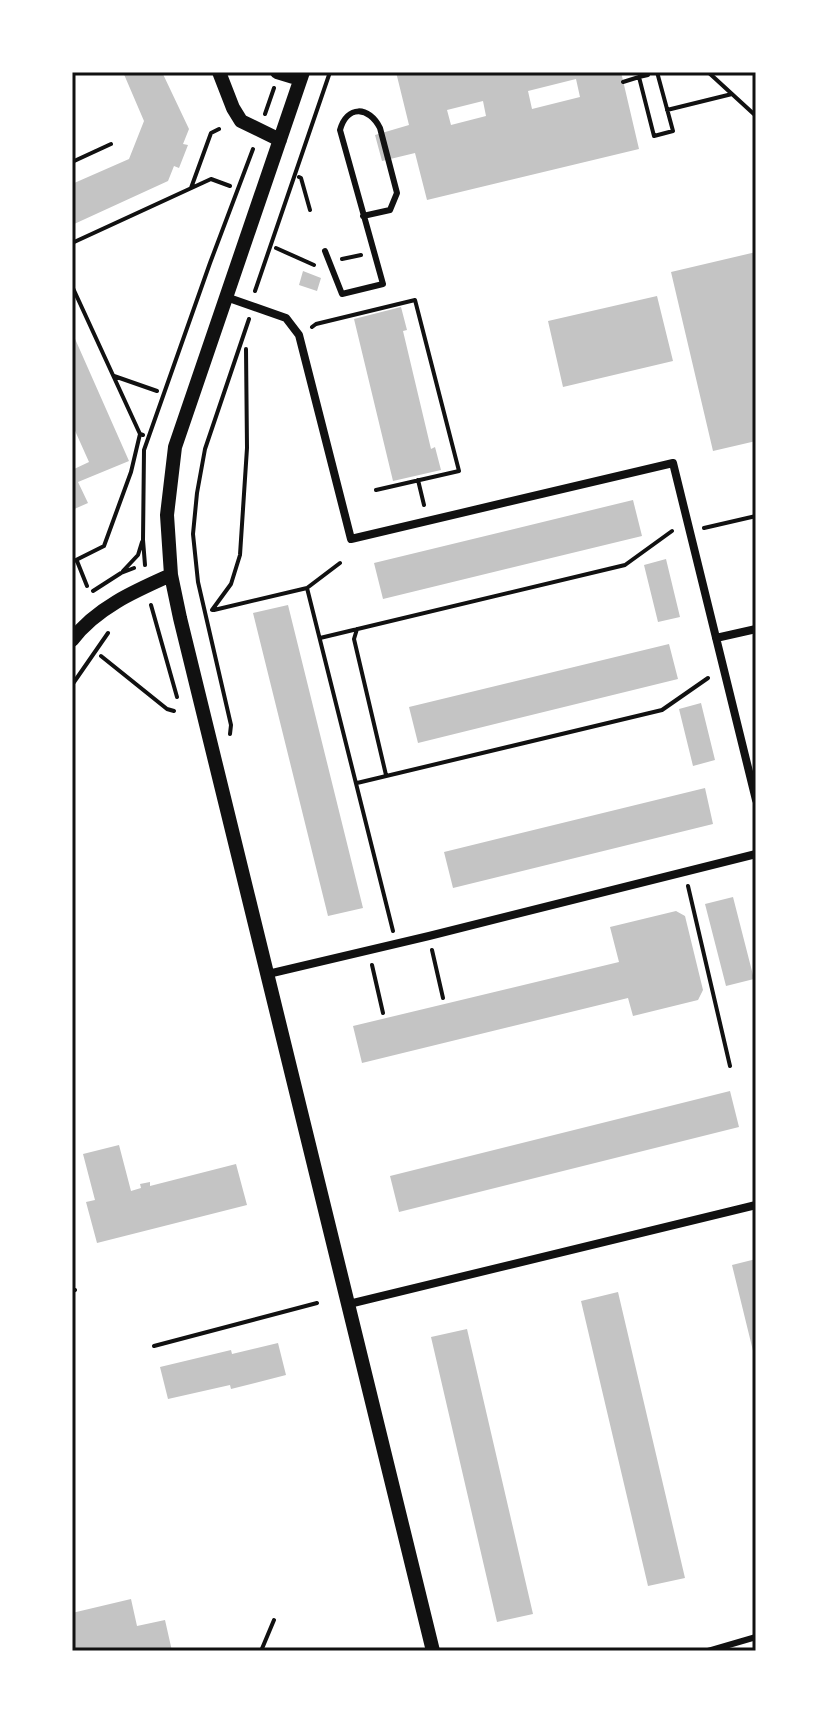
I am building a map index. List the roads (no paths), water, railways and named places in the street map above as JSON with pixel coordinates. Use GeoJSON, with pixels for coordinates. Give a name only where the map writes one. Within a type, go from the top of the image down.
{"type":"FeatureCollection","features":[{"type":"Feature","properties":{"kind":"street"},"geometry":{"type":"LineString","coordinates":[[219,72],[241,121],[280,140]]}},
{"type":"Feature","properties":{"kind":"street"},"geometry":{"type":"LineString","coordinates":[[277,72],[302,76],[175,447],[167,515],[171,575],[433,1651]]}},
{"type":"Feature","properties":{"kind":"street"},"geometry":{"type":"LineString","coordinates":[[226,297],[286,318],[299,335],[351,539],[673,463],[756,800]]}},
{"type":"Feature","properties":{"kind":"street"},"geometry":{"type":"LineString","coordinates":[[72,640],[103,610],[171,575]]}},
{"type":"Feature","properties":{"kind":"street"},"geometry":{"type":"LineString","coordinates":[[716,638],[756,629]]}},
{"type":"Feature","properties":{"kind":"street"},"geometry":{"type":"LineString","coordinates":[[268,974],[756,854]]}},
{"type":"Feature","properties":{"kind":"street"},"geometry":{"type":"LineString","coordinates":[[349,1304],[756,1205]]}},
{"type":"Feature","properties":{"kind":"lane"},"geometry":{"type":"LineString","coordinates":[[325,251],[342,294],[383,284],[363,216],[340,130],[343,119],[351,113],[362,111],[375,118],[380,128],[397,193],[390,210],[363,216]]}},
{"type":"Feature","properties":{"kind":"lane"},"geometry":{"type":"LineString","coordinates":[[708,1651],[756,1637]]}}]}
